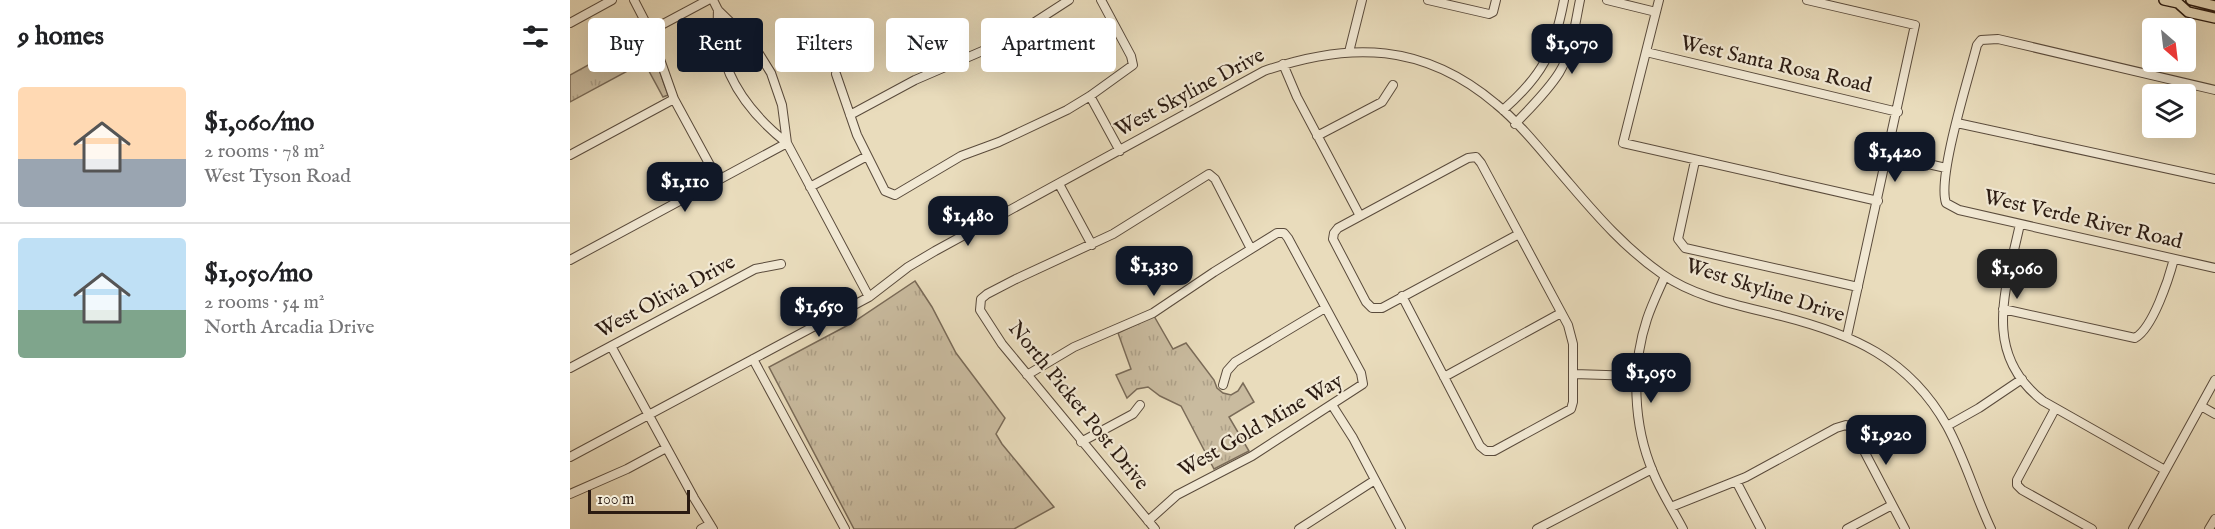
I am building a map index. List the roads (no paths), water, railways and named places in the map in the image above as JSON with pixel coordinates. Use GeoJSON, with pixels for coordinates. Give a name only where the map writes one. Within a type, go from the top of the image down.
{"type":"FeatureCollection","features":[{"type":"Feature","properties":{"kind":"main road"},"geometry":{"type":"LineString","coordinates":[[2164,0],[2178,3],[2190,0],[2215,6]]}},
{"type":"Feature","properties":{"kind":"main road"},"geometry":{"type":"LineString","coordinates":[[2178,3],[2188,12],[2215,18]]}},
{"type":"Feature","properties":{"kind":"street"},"geometry":{"type":"LineString","coordinates":[[570,23],[612,0]]}},
{"type":"Feature","properties":{"kind":"street"},"geometry":{"type":"LineString","coordinates":[[634,0],[643,18]]}},
{"type":"Feature","properties":{"kind":"street"},"geometry":{"type":"LineString","coordinates":[[665,23],[708,0]]}},
{"type":"Feature","properties":{"kind":"street"},"geometry":{"type":"LineString","coordinates":[[714,0],[718,10],[719,42],[736,87],[759,119],[787,143]]}},
{"type":"Feature","properties":{"kind":"street"},"geometry":{"type":"LineString","coordinates":[[850,115],[915,80],[994,46],[1069,0]]}},
{"type":"Feature","properties":{"kind":"street"},"geometry":{"type":"LineString","coordinates":[[836,74],[857,135],[867,156],[885,191],[895,195],[961,156],[1032,127],[1090,96],[1133,65],[1131,56],[1101,0]]}},
{"type":"Feature","properties":{"kind":"street"},"geometry":{"type":"LineString","coordinates":[[1349,52],[1362,0]]}},
{"type":"Feature","properties":{"kind":"street"},"geometry":{"type":"LineString","coordinates":[[1428,0],[1489,14],[1493,12],[1496,0]]}},
{"type":"Feature","properties":{"kind":"street"},"geometry":{"type":"LineString","coordinates":[[1503,110],[1525,91],[1538,75],[1556,38],[1564,0]]}},
{"type":"Feature","properties":{"kind":"street"},"geometry":{"type":"LineString","coordinates":[[1515,124],[1543,94],[1559,72],[1570,45],[1580,0]]}},
{"type":"Feature","properties":{"kind":"street"},"geometry":{"type":"LineString","coordinates":[[1607,0],[1656,12]]}},
{"type":"Feature","properties":{"kind":"street"},"geometry":{"type":"LineString","coordinates":[[1659,0],[1623,143],[1878,201]]}},
{"type":"Feature","properties":{"kind":"street"},"geometry":{"type":"LineString","coordinates":[[1807,0],[1915,25],[1898,112],[1847,336]]}},
{"type":"Feature","properties":{"kind":"street"},"geometry":{"type":"LineString","coordinates":[[718,10],[753,44],[771,73],[782,105],[787,143],[869,297]]}},
{"type":"Feature","properties":{"kind":"street"},"geometry":{"type":"LineString","coordinates":[[1888,155],[1946,168],[1977,45],[1981,40],[1998,39],[2215,90]]}},
{"type":"Feature","properties":{"kind":"street","name":"West Skyline Drive"},"geometry":{"type":"LineString","coordinates":[[570,457],[869,297],[920,260],[1264,71],[1327,54],[1374,51],[1438,66],[1470,84],[1503,110],[1616,236],[1639,258],[1665,276],[1704,295],[1824,327],[1859,341],[1896,366],[1926,396],[1947,426],[1992,529]]}},
{"type":"Feature","properties":{"kind":"street","name":"West Santa Rosa Road"},"geometry":{"type":"LineString","coordinates":[[1646,52],[1898,112]]}},
{"type":"Feature","properties":{"kind":"street"},"geometry":{"type":"LineString","coordinates":[[1284,64],[1297,97],[1360,216]]}},
{"type":"Feature","properties":{"kind":"street"},"geometry":{"type":"LineString","coordinates":[[664,72],[674,99],[718,180]]}},
{"type":"Feature","properties":{"kind":"street"},"geometry":{"type":"LineString","coordinates":[[1317,136],[1383,102],[1394,85]]}},
{"type":"Feature","properties":{"kind":"street"},"geometry":{"type":"LineString","coordinates":[[1090,96],[1120,151]]}},
{"type":"Feature","properties":{"kind":"street"},"geometry":{"type":"LineString","coordinates":[[570,154],[674,99]]}},
{"type":"Feature","properties":{"kind":"street"},"geometry":{"type":"LineString","coordinates":[[1957,123],[2215,179]]}},
{"type":"Feature","properties":{"kind":"street"},"geometry":{"type":"LineString","coordinates":[[570,260],[787,143]]}},
{"type":"Feature","properties":{"kind":"street"},"geometry":{"type":"LineString","coordinates":[[810,187],[867,156]]}},
{"type":"Feature","properties":{"kind":"street"},"geometry":{"type":"LineString","coordinates":[[1402,296],[1480,446],[1486,451],[1494,451],[1571,409],[1574,374],[1573,344],[1568,325],[1482,163],[1476,157],[1468,158],[1338,228],[1334,233],[1334,239],[1366,302],[1372,308],[1382,308],[1402,296],[1519,234]]}},
{"type":"Feature","properties":{"kind":"street"},"geometry":{"type":"LineString","coordinates":[[1695,161],[1678,239],[1685,248],[1858,287]]}},
{"type":"Feature","properties":{"kind":"street","name":"West Verde River Road"},"geometry":{"type":"LineString","coordinates":[[1946,168],[1943,195],[1945,202],[1959,210],[2215,268]]}},
{"type":"Feature","properties":{"kind":"street"},"geometry":{"type":"LineString","coordinates":[[1059,184],[1092,245],[1209,174],[1215,179],[1251,249]]}},
{"type":"Feature","properties":{"kind":"street"},"geometry":{"type":"LineString","coordinates":[[2020,224],[2002,321],[2005,345],[2011,363],[2036,396],[2055,409],[2165,470]]}},
{"type":"Feature","properties":{"kind":"street"},"geometry":{"type":"LineString","coordinates":[[1027,375],[1074,347],[1153,313],[1276,233],[1284,233],[1325,308],[1235,362],[1227,371],[1223,385]]}},
{"type":"Feature","properties":{"kind":"street","name":"North Picket Post Drive"},"geometry":{"type":"LineString","coordinates":[[1092,245],[987,294],[981,299],[980,310],[1002,344],[1155,529]]}},
{"type":"Feature","properties":{"kind":"street"},"geometry":{"type":"LineString","coordinates":[[2003,309],[2131,338],[2138,337],[2162,297],[2174,259]]}},
{"type":"Feature","properties":{"kind":"street","name":"West Olivia Drive"},"geometry":{"type":"LineString","coordinates":[[570,368],[755,269],[782,264]]}},
{"type":"Feature","properties":{"kind":"street"},"geometry":{"type":"LineString","coordinates":[[1665,276],[1647,318],[1638,357],[1638,412],[1652,469],[1683,529]]}},
{"type":"Feature","properties":{"kind":"street","name":"West Gold Mine Way"},"geometry":{"type":"LineString","coordinates":[[1148,521],[1178,495],[1252,456],[1364,384],[1361,373],[1325,308]]}},
{"type":"Feature","properties":{"kind":"street"},"geometry":{"type":"LineString","coordinates":[[1443,376],[1561,313]]}},
{"type":"Feature","properties":{"kind":"street"},"geometry":{"type":"LineString","coordinates":[[612,346],[666,448],[712,526],[701,529]]}},
{"type":"Feature","properties":{"kind":"street"},"geometry":{"type":"LineString","coordinates":[[753,359],[845,529]]}},
{"type":"Feature","properties":{"kind":"street"},"geometry":{"type":"LineString","coordinates":[[1574,374],[1637,376]]}},
{"type":"Feature","properties":{"kind":"street"},"geometry":{"type":"LineString","coordinates":[[1947,426],[2022,379]]}},
{"type":"Feature","properties":{"kind":"street"},"geometry":{"type":"LineString","coordinates":[[2133,529],[2215,380]]}},
{"type":"Feature","properties":{"kind":"street"},"geometry":{"type":"LineString","coordinates":[[1081,442],[1133,414],[1140,405]]}},
{"type":"Feature","properties":{"kind":"street"},"geometry":{"type":"LineString","coordinates":[[1332,405],[1353,438],[1401,529]]}},
{"type":"Feature","properties":{"kind":"street"},"geometry":{"type":"LineString","coordinates":[[2200,406],[2215,414]]}},
{"type":"Feature","properties":{"kind":"street"},"geometry":{"type":"LineString","coordinates":[[2055,409],[2017,480],[2017,485],[2092,529]]}},
{"type":"Feature","properties":{"kind":"street"},"geometry":{"type":"LineString","coordinates":[[1671,507],[1736,482],[1836,428],[1846,425],[1852,428],[1905,529]]}},
{"type":"Feature","properties":{"kind":"street"},"geometry":{"type":"LineString","coordinates":[[570,494],[627,469],[666,448]]}},
{"type":"Feature","properties":{"kind":"street"},"geometry":{"type":"LineString","coordinates":[[1537,529],[1652,469]]}},
{"type":"Feature","properties":{"kind":"street"},"geometry":{"type":"LineString","coordinates":[[1299,529],[1375,480]]}},
{"type":"Feature","properties":{"kind":"street"},"geometry":{"type":"LineString","coordinates":[[1736,482],[1761,529]]}},
{"type":"Feature","properties":{"kind":"street"},"geometry":{"type":"LineString","coordinates":[[1847,529],[1892,505]]}},
{"type":"Feature","properties":{"kind":"street"},"geometry":{"type":"LineString","coordinates":[[2209,529],[2215,519]]}}]}
